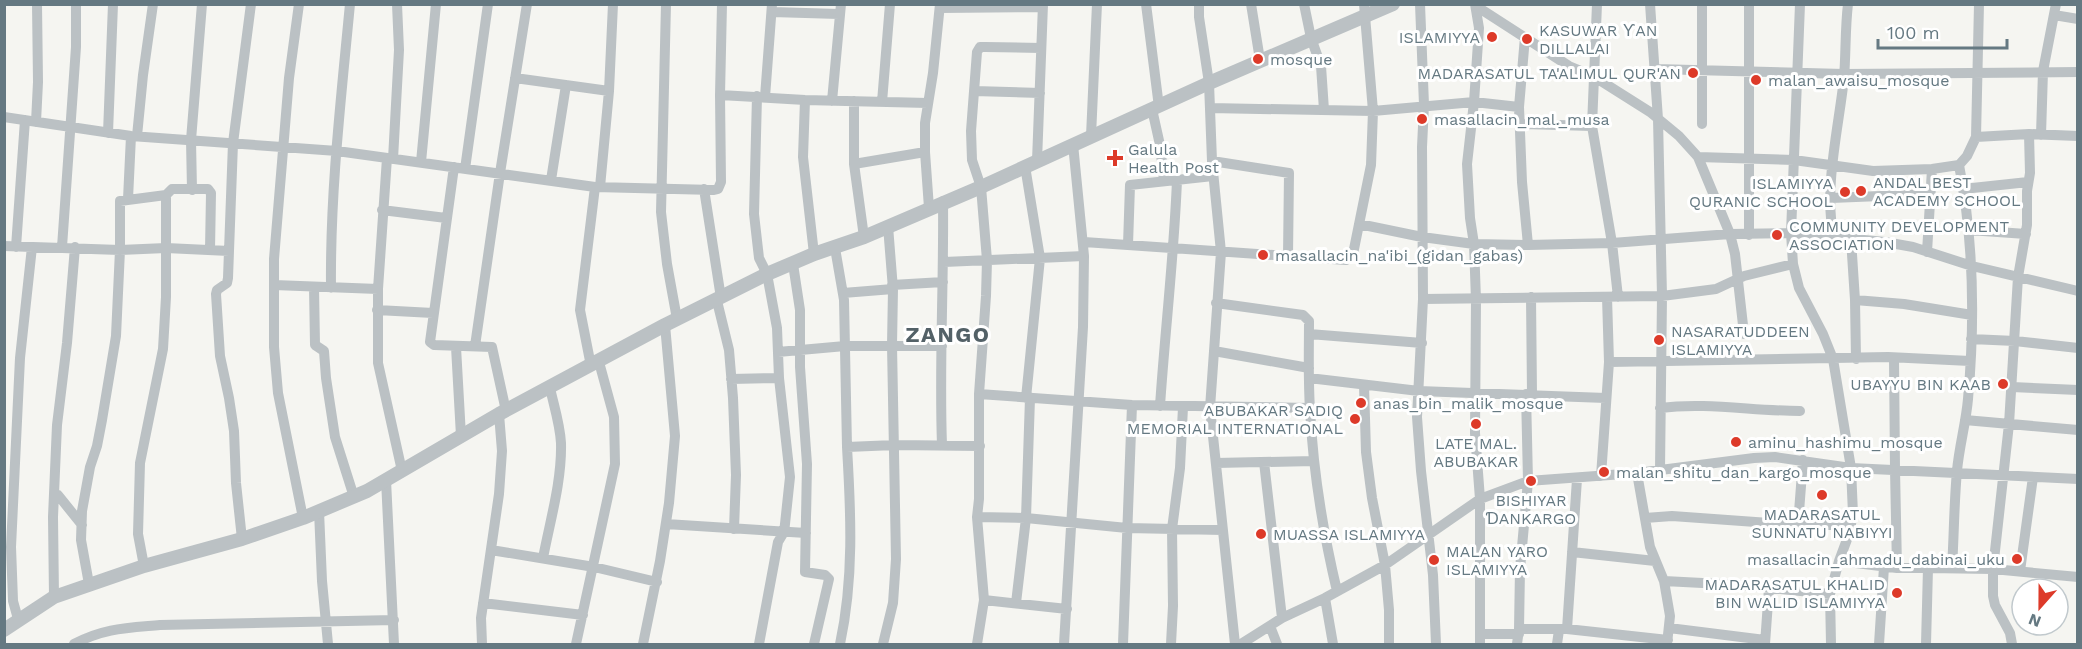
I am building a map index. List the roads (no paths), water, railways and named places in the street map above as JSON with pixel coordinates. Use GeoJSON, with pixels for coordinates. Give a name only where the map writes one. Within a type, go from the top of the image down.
{"type":"FeatureCollection","features":[{"type":"Feature","properties":{"kind":"street"},"geometry":{"type":"LineString","coordinates":[[37,4],[38,82],[10,246],[229,251]]}},
{"type":"Feature","properties":{"kind":"street"},"geometry":{"type":"LineString","coordinates":[[62,247],[76,47],[76,4]]}},
{"type":"Feature","properties":{"kind":"street"},"geometry":{"type":"LineString","coordinates":[[108,133],[113,4]]}},
{"type":"Feature","properties":{"kind":"street"},"geometry":{"type":"LineString","coordinates":[[128,199],[134,136],[153,4]]}},
{"type":"Feature","properties":{"kind":"street"},"geometry":{"type":"LineString","coordinates":[[192,190],[191,140],[202,4]]}},
{"type":"Feature","properties":{"kind":"street"},"geometry":{"type":"LineString","coordinates":[[242,539],[236,483],[234,431],[229,398],[222,374],[216,294],[219,288],[227,283],[233,143],[251,4]]}},
{"type":"Feature","properties":{"kind":"street"},"geometry":{"type":"LineString","coordinates":[[299,4],[283,147],[274,259],[274,347],[278,393],[303,518]]}},
{"type":"Feature","properties":{"kind":"street"},"geometry":{"type":"LineString","coordinates":[[330,288],[330,248],[350,4]]}},
{"type":"Feature","properties":{"kind":"street"},"geometry":{"type":"LineString","coordinates":[[398,4],[399,50],[390,158],[382,210],[377,310],[378,363],[402,471]]}},
{"type":"Feature","properties":{"kind":"street"},"geometry":{"type":"LineString","coordinates":[[421,162],[436,4]]}},
{"type":"Feature","properties":{"kind":"street"},"geometry":{"type":"LineString","coordinates":[[482,645],[481,618],[502,451],[503,412],[493,349],[476,346],[434,345],[429,342],[446,218],[460,168],[488,4]]}},
{"type":"Feature","properties":{"kind":"street"},"geometry":{"type":"LineString","coordinates":[[476,346],[527,4]]}},
{"type":"Feature","properties":{"kind":"street"},"geometry":{"type":"LineString","coordinates":[[576,645],[615,464],[614,417],[595,364],[580,310],[609,90],[613,4]]}},
{"type":"Feature","properties":{"kind":"street"},"geometry":{"type":"LineString","coordinates":[[644,645],[666,524],[675,436],[671,322],[661,188],[666,4]]}},
{"type":"Feature","properties":{"kind":"street"},"geometry":{"type":"LineString","coordinates":[[4,117],[134,136],[337,151],[598,187],[718,189],[721,182],[722,4]]}},
{"type":"Feature","properties":{"kind":"street"},"geometry":{"type":"LineString","coordinates":[[882,102],[890,4]]}},
{"type":"Feature","properties":{"kind":"street"},"geometry":{"type":"LineString","coordinates":[[1091,136],[1097,4]]}},
{"type":"Feature","properties":{"kind":"street"},"geometry":{"type":"LineString","coordinates":[[1146,4],[1164,181]]}},
{"type":"Feature","properties":{"kind":"street"},"geometry":{"type":"LineString","coordinates":[[1199,4],[1209,82],[1213,176],[1221,252],[1210,408],[1235,645]]}},
{"type":"Feature","properties":{"kind":"street"},"geometry":{"type":"LineString","coordinates":[[1251,4],[1260,60]]}},
{"type":"Feature","properties":{"kind":"street"},"geometry":{"type":"LineString","coordinates":[[1304,4],[1311,38],[1321,66],[1324,110]]}},
{"type":"Feature","properties":{"kind":"street"},"geometry":{"type":"LineString","coordinates":[[4,630],[54,597],[144,566],[242,539],[354,497],[503,412],[671,322],[767,274],[814,254],[864,237],[943,201],[981,187],[1209,82],[1311,38],[1365,10],[1393,4]]}},
{"type":"Feature","properties":{"kind":"street"},"geometry":{"type":"LineString","coordinates":[[1420,4],[1424,105],[1423,299],[1417,417],[1432,575],[1436,645]]}},
{"type":"Feature","properties":{"kind":"street"},"geometry":{"type":"LineString","coordinates":[[1597,4],[1592,126],[1612,243],[1613,297],[1601,476]]}},
{"type":"Feature","properties":{"kind":"street"},"geometry":{"type":"LineString","coordinates":[[1650,4],[1658,119],[1661,238],[1660,470]]}},
{"type":"Feature","properties":{"kind":"street"},"geometry":{"type":"LineString","coordinates":[[1702,4],[1702,124]]}},
{"type":"Feature","properties":{"kind":"street"},"geometry":{"type":"LineString","coordinates":[[1749,4],[1749,235]]}},
{"type":"Feature","properties":{"kind":"street"},"geometry":{"type":"LineString","coordinates":[[1800,4],[1791,233],[1793,264],[1799,288],[1833,359],[1851,468],[1853,514],[1830,594],[1831,645]]}},
{"type":"Feature","properties":{"kind":"street"},"geometry":{"type":"LineString","coordinates":[[1834,238],[1831,227],[1833,164],[1844,74],[1848,4]]}},
{"type":"Feature","properties":{"kind":"street"},"geometry":{"type":"LineString","coordinates":[[1698,157],[1794,160],[1874,171],[1932,169],[1959,165],[1967,156],[1976,137],[1979,4]]}},
{"type":"Feature","properties":{"kind":"street"},"geometry":{"type":"LineString","coordinates":[[1476,5],[1569,66],[1593,76],[1658,119],[1679,136],[1698,157],[1730,234],[1735,254],[1744,334]]}},
{"type":"Feature","properties":{"kind":"street"},"geometry":{"type":"LineString","coordinates":[[1476,5],[1479,28],[1467,164],[1476,300],[1475,433],[1480,500],[1480,639],[1563,630],[1667,642],[1670,615],[1664,581],[1655,561],[1637,473]]}},
{"type":"Feature","properties":{"kind":"street"},"geometry":{"type":"LineString","coordinates":[[929,208],[925,123],[940,6],[1043,6],[1040,93],[1031,164],[1040,258],[1028,398],[1026,518],[1016,603]]}},
{"type":"Feature","properties":{"kind":"street"},"geometry":{"type":"LineString","coordinates":[[759,645],[777,542],[784,532],[790,477],[779,378],[777,328],[767,274],[759,258],[754,214],[761,97],[772,8],[840,9],[832,101]]}},
{"type":"Feature","properties":{"kind":"street"},"geometry":{"type":"LineString","coordinates":[[1084,242],[1350,258],[1353,254],[1371,165],[1373,111],[1365,10]]}},
{"type":"Feature","properties":{"kind":"street"},"geometry":{"type":"LineString","coordinates":[[2041,135],[2043,72],[2055,10],[2078,19]]}},
{"type":"Feature","properties":{"kind":"street"},"geometry":{"type":"LineString","coordinates":[[1525,37],[1519,107],[1522,182],[1528,245]]}},
{"type":"Feature","properties":{"kind":"street"},"geometry":{"type":"LineString","coordinates":[[977,645],[984,600],[977,517],[980,446],[979,394],[987,260],[981,187],[972,160],[971,131],[977,52],[980,47],[1041,48]]}},
{"type":"Feature","properties":{"kind":"street"},"geometry":{"type":"LineString","coordinates":[[1654,69],[1844,74],[2078,72]]}},
{"type":"Feature","properties":{"kind":"street"},"geometry":{"type":"LineString","coordinates":[[515,78],[609,90]]}},
{"type":"Feature","properties":{"kind":"street"},"geometry":{"type":"LineString","coordinates":[[551,180],[566,85]]}},
{"type":"Feature","properties":{"kind":"street"},"geometry":{"type":"LineString","coordinates":[[974,92],[1040,93]]}},
{"type":"Feature","properties":{"kind":"street"},"geometry":{"type":"LineString","coordinates":[[720,95],[928,103]]}},
{"type":"Feature","properties":{"kind":"street"},"geometry":{"type":"LineString","coordinates":[[805,100],[803,157],[814,254]]}},
{"type":"Feature","properties":{"kind":"street"},"geometry":{"type":"LineString","coordinates":[[854,101],[854,164],[864,237]]}},
{"type":"Feature","properties":{"kind":"street"},"geometry":{"type":"LineString","coordinates":[[1210,108],[1373,111],[1474,102],[1519,107]]}},
{"type":"Feature","properties":{"kind":"street"},"geometry":{"type":"LineString","coordinates":[[1520,124],[1592,126]]}},
{"type":"Feature","properties":{"kind":"street"},"geometry":{"type":"LineString","coordinates":[[1976,137],[2029,134],[2078,136]]}},
{"type":"Feature","properties":{"kind":"street"},"geometry":{"type":"LineString","coordinates":[[2012,645],[2010,633],[1993,596],[1993,569],[2009,424],[2018,277],[2026,234],[2030,173],[2029,134]]}},
{"type":"Feature","properties":{"kind":"street"},"geometry":{"type":"LineString","coordinates":[[1064,645],[1084,256],[1073,144]]}},
{"type":"Feature","properties":{"kind":"street"},"geometry":{"type":"LineString","coordinates":[[854,164],[925,152]]}},
{"type":"Feature","properties":{"kind":"street"},"geometry":{"type":"LineString","coordinates":[[1212,161],[1289,173],[1288,256]]}},
{"type":"Feature","properties":{"kind":"street"},"geometry":{"type":"LineString","coordinates":[[1952,568],[1957,472],[1965,420],[1972,315],[1969,230],[1959,165]]}},
{"type":"Feature","properties":{"kind":"street"},"geometry":{"type":"LineString","coordinates":[[1927,252],[1932,169]]}},
{"type":"Feature","properties":{"kind":"street"},"geometry":{"type":"LineString","coordinates":[[1128,245],[1130,185],[1213,176]]}},
{"type":"Feature","properties":{"kind":"street"},"geometry":{"type":"LineString","coordinates":[[1160,406],[1174,249],[1177,180]]}},
{"type":"Feature","properties":{"kind":"street"},"geometry":{"type":"LineString","coordinates":[[1963,189],[2028,182]]}},
{"type":"Feature","properties":{"kind":"street"},"geometry":{"type":"LineString","coordinates":[[89,584],[81,540],[81,525],[116,336],[120,250],[119,204],[122,200],[166,195],[172,189],[208,189],[211,193],[210,250]]}},
{"type":"Feature","properties":{"kind":"street"},"geometry":{"type":"LineString","coordinates":[[704,189],[719,299],[729,350],[736,475],[734,529]]}},
{"type":"Feature","properties":{"kind":"street"},"geometry":{"type":"LineString","coordinates":[[1831,198],[1930,194]]}},
{"type":"Feature","properties":{"kind":"street"},"geometry":{"type":"LineString","coordinates":[[144,566],[138,534],[140,463],[163,349],[166,297],[166,195]]}},
{"type":"Feature","properties":{"kind":"street"},"geometry":{"type":"LineString","coordinates":[[942,445],[940,406],[944,282],[943,201]]}},
{"type":"Feature","properties":{"kind":"street"},"geometry":{"type":"LineString","coordinates":[[382,210],[446,218]]}},
{"type":"Feature","properties":{"kind":"street"},"geometry":{"type":"LineString","coordinates":[[1359,224],[1422,237],[1474,244],[1612,243],[1730,234],[1791,233],[1885,242],[1972,266],[2078,291]]}},
{"type":"Feature","properties":{"kind":"street"},"geometry":{"type":"LineString","coordinates":[[884,645],[896,585],[892,287],[888,226]]}},
{"type":"Feature","properties":{"kind":"street"},"geometry":{"type":"LineString","coordinates":[[1969,230],[2026,234]]}},
{"type":"Feature","properties":{"kind":"street"},"geometry":{"type":"LineString","coordinates":[[1851,239],[1856,359]]}},
{"type":"Feature","properties":{"kind":"street"},"geometry":{"type":"LineString","coordinates":[[18,619],[9,602],[10,547],[19,369],[32,247]]}},
{"type":"Feature","properties":{"kind":"street"},"geometry":{"type":"LineString","coordinates":[[54,597],[52,517],[57,425],[75,248]]}},
{"type":"Feature","properties":{"kind":"street"},"geometry":{"type":"LineString","coordinates":[[835,248],[843,294],[851,565],[847,615],[840,645]]}},
{"type":"Feature","properties":{"kind":"street"},"geometry":{"type":"LineString","coordinates":[[944,262],[1084,256]]}},
{"type":"Feature","properties":{"kind":"street"},"geometry":{"type":"LineString","coordinates":[[793,264],[800,310],[800,367],[807,464],[805,572],[825,574],[829,579],[814,645]]}},
{"type":"Feature","properties":{"kind":"street"},"geometry":{"type":"LineString","coordinates":[[1423,299],[1662,296],[1716,289],[1744,276],[1793,264]]}},
{"type":"Feature","properties":{"kind":"street"},"geometry":{"type":"LineString","coordinates":[[843,294],[944,282]]}},
{"type":"Feature","properties":{"kind":"street"},"geometry":{"type":"LineString","coordinates":[[274,285],[378,289]]}},
{"type":"Feature","properties":{"kind":"street"},"geometry":{"type":"LineString","coordinates":[[314,287],[314,342],[324,351],[335,437],[354,497]]}},
{"type":"Feature","properties":{"kind":"street"},"geometry":{"type":"LineString","coordinates":[[1518,636],[1520,569],[1528,481],[1531,297]]}},
{"type":"Feature","properties":{"kind":"street"},"geometry":{"type":"LineString","coordinates":[[1855,300],[1904,304],[1972,315]]}},
{"type":"Feature","properties":{"kind":"street"},"geometry":{"type":"LineString","coordinates":[[1216,303],[1303,315],[1309,321],[1310,408],[1314,460],[1337,591]]}},
{"type":"Feature","properties":{"kind":"street"},"geometry":{"type":"LineString","coordinates":[[377,310],[433,313]]}},
{"type":"Feature","properties":{"kind":"street"},"geometry":{"type":"LineString","coordinates":[[1309,334],[1422,343]]}},
{"type":"Feature","properties":{"kind":"street"},"geometry":{"type":"LineString","coordinates":[[1971,339],[2078,348]]}},
{"type":"Feature","properties":{"kind":"street"},"geometry":{"type":"LineString","coordinates":[[778,352],[845,346],[942,346]]}},
{"type":"Feature","properties":{"kind":"street"},"geometry":{"type":"LineString","coordinates":[[456,347],[461,436]]}},
{"type":"Feature","properties":{"kind":"street"},"geometry":{"type":"LineString","coordinates":[[1214,351],[1364,384],[1419,391],[1606,398]]}},
{"type":"Feature","properties":{"kind":"street"},"geometry":{"type":"LineString","coordinates":[[1609,362],[1894,358],[1970,361]]}},
{"type":"Feature","properties":{"kind":"street"},"geometry":{"type":"LineString","coordinates":[[1894,358],[1894,470],[1898,568]]}},
{"type":"Feature","properties":{"kind":"street"},"geometry":{"type":"LineString","coordinates":[[731,379],[779,378]]}},
{"type":"Feature","properties":{"kind":"street"},"geometry":{"type":"LineString","coordinates":[[1364,384],[1366,452],[1385,565],[1389,645]]}},
{"type":"Feature","properties":{"kind":"street"},"geometry":{"type":"LineString","coordinates":[[2012,387],[2078,390]]}},
{"type":"Feature","properties":{"kind":"street"},"geometry":{"type":"LineString","coordinates":[[543,558],[558,480],[561,443],[550,388]]}},
{"type":"Feature","properties":{"kind":"street"},"geometry":{"type":"LineString","coordinates":[[979,394],[1132,405],[1310,408]]}},
{"type":"Feature","properties":{"kind":"street"},"geometry":{"type":"LineString","coordinates":[[1660,408],[1684,404],[1800,411]]}},
{"type":"Feature","properties":{"kind":"street"},"geometry":{"type":"LineString","coordinates":[[1123,645],[1132,405]]}},
{"type":"Feature","properties":{"kind":"street"},"geometry":{"type":"LineString","coordinates":[[1171,645],[1172,529],[1180,468],[1183,407]]}},
{"type":"Feature","properties":{"kind":"street"},"geometry":{"type":"LineString","coordinates":[[1965,420],[2078,430]]}},
{"type":"Feature","properties":{"kind":"street"},"geometry":{"type":"LineString","coordinates":[[847,447],[980,446]]}},
{"type":"Feature","properties":{"kind":"street"},"geometry":{"type":"LineString","coordinates":[[1241,645],[1282,618],[1325,598],[1385,565],[1480,500],[1528,481],[1577,479],[1775,457],[1851,468],[2078,479]]}},
{"type":"Feature","properties":{"kind":"street"},"geometry":{"type":"LineString","coordinates":[[1216,463],[1314,460]]}},
{"type":"Feature","properties":{"kind":"street"},"geometry":{"type":"LineString","coordinates":[[1797,525],[1803,460]]}},
{"type":"Feature","properties":{"kind":"street"},"geometry":{"type":"LineString","coordinates":[[1264,462],[1282,618]]}},
{"type":"Feature","properties":{"kind":"street"},"geometry":{"type":"LineString","coordinates":[[2020,571],[2033,477]]}},
{"type":"Feature","properties":{"kind":"street"},"geometry":{"type":"LineString","coordinates":[[1557,645],[1563,630],[1577,479]]}},
{"type":"Feature","properties":{"kind":"street"},"geometry":{"type":"LineString","coordinates":[[386,480],[394,645]]}},
{"type":"Feature","properties":{"kind":"street"},"geometry":{"type":"LineString","coordinates":[[58,495],[81,525]]}},
{"type":"Feature","properties":{"kind":"street"},"geometry":{"type":"LineString","coordinates":[[319,511],[328,645]]}},
{"type":"Feature","properties":{"kind":"street"},"geometry":{"type":"LineString","coordinates":[[1645,518],[1686,516],[1797,525],[1851,525]]}},
{"type":"Feature","properties":{"kind":"street"},"geometry":{"type":"LineString","coordinates":[[977,517],[1026,518],[1128,528],[1223,530]]}},
{"type":"Feature","properties":{"kind":"street"},"geometry":{"type":"LineString","coordinates":[[666,524],[806,533]]}},
{"type":"Feature","properties":{"kind":"street"},"geometry":{"type":"LineString","coordinates":[[491,550],[594,567],[657,582]]}},
{"type":"Feature","properties":{"kind":"street"},"geometry":{"type":"LineString","coordinates":[[1572,552],[1655,561]]}},
{"type":"Feature","properties":{"kind":"street"},"geometry":{"type":"LineString","coordinates":[[1839,561],[1898,568],[1993,569],[2078,577]]}},
{"type":"Feature","properties":{"kind":"street"},"geometry":{"type":"LineString","coordinates":[[1879,645],[1884,567]]}},
{"type":"Feature","properties":{"kind":"street"},"geometry":{"type":"LineString","coordinates":[[1926,645],[1928,568]]}},
{"type":"Feature","properties":{"kind":"street"},"geometry":{"type":"LineString","coordinates":[[1664,581],[1830,594]]}},
{"type":"Feature","properties":{"kind":"street"},"geometry":{"type":"LineString","coordinates":[[1669,628],[1765,642],[1769,588]]}},
{"type":"Feature","properties":{"kind":"street"},"geometry":{"type":"LineString","coordinates":[[1325,598],[1333,645]]}},
{"type":"Feature","properties":{"kind":"street"},"geometry":{"type":"LineString","coordinates":[[984,600],[1067,609]]}},
{"type":"Feature","properties":{"kind":"street"},"geometry":{"type":"LineString","coordinates":[[483,603],[583,615]]}},
{"type":"Feature","properties":{"kind":"street"},"geometry":{"type":"LineString","coordinates":[[74,645],[104,630],[160,625],[394,621]]}},
{"type":"Feature","properties":{"kind":"street"},"geometry":{"type":"LineString","coordinates":[[1270,626],[1277,645]]}},
{"type":"Feature","properties":{"kind":"place","name":"ISLAMIYYA"},"geometry":{"type":"Point","coordinates":[1492,37]}},
{"type":"Feature","properties":{"kind":"place","name":"KASUWAR ƳAN DILLALAI"},"geometry":{"type":"Point","coordinates":[1527,39]}},
{"type":"Feature","properties":{"kind":"place","name":"mosque"},"geometry":{"type":"Point","coordinates":[1258,59]}},
{"type":"Feature","properties":{"kind":"place","name":"MADARASATUL TA'ALIMUL QUR'AN"},"geometry":{"type":"Point","coordinates":[1693,73]}},
{"type":"Feature","properties":{"kind":"place","name":"malan_awaisu_mosque"},"geometry":{"type":"Point","coordinates":[1756,80]}},
{"type":"Feature","properties":{"kind":"place","name":"masallacin_mal._musa"},"geometry":{"type":"Point","coordinates":[1422,119]}},
{"type":"Feature","properties":{"kind":"place","name":"Galula Health Post"},"geometry":{"type":"Point","coordinates":[1115,158]}},
{"type":"Feature","properties":{"kind":"place","name":"ANDAL BEST ACADEMY SCHOOL"},"geometry":{"type":"Point","coordinates":[1861,191]}},
{"type":"Feature","properties":{"kind":"place","name":"ISLAMIYYA QURANIC SCHOOL"},"geometry":{"type":"Point","coordinates":[1845,192]}},
{"type":"Feature","properties":{"kind":"place","name":"COMMUNITY DEVELOPMENT ASSOCIATION"},"geometry":{"type":"Point","coordinates":[1777,235]}},
{"type":"Feature","properties":{"kind":"place","name":"masallacin_na'ibi_(gidan_gabas)"},"geometry":{"type":"Point","coordinates":[1263,255]}},
{"type":"Feature","properties":{"kind":"place","name":"NASARATUDDEEN ISLAMIYYA"},"geometry":{"type":"Point","coordinates":[1659,340]}},
{"type":"Feature","properties":{"kind":"place","name":"UBAYYU BIN KAAB"},"geometry":{"type":"Point","coordinates":[2003,384]}},
{"type":"Feature","properties":{"kind":"place","name":"anas_bin_malik_mosque"},"geometry":{"type":"Point","coordinates":[1361,403]}},
{"type":"Feature","properties":{"kind":"place","name":"ABUBAKAR SADIQ MEMORIAL INTERNATIONAL"},"geometry":{"type":"Point","coordinates":[1355,419]}},
{"type":"Feature","properties":{"kind":"place","name":"LATE MAL. ABUBAKAR"},"geometry":{"type":"Point","coordinates":[1476,424]}},
{"type":"Feature","properties":{"kind":"place","name":"aminu_hashimu_mosque"},"geometry":{"type":"Point","coordinates":[1736,442]}},
{"type":"Feature","properties":{"kind":"place","name":"malan_shitu_dan_kargo_mosque"},"geometry":{"type":"Point","coordinates":[1604,472]}},
{"type":"Feature","properties":{"kind":"place","name":"BISHIYAR ƊANKARGO"},"geometry":{"type":"Point","coordinates":[1531,481]}},
{"type":"Feature","properties":{"kind":"place","name":"MADARASATUL SUNNATU NABIYYI"},"geometry":{"type":"Point","coordinates":[1822,495]}},
{"type":"Feature","properties":{"kind":"place","name":"MUASSA ISLAMIYYA"},"geometry":{"type":"Point","coordinates":[1261,534]}},
{"type":"Feature","properties":{"kind":"place","name":"masallacin_ahmadu_dabinai_uku"},"geometry":{"type":"Point","coordinates":[2017,559]}},
{"type":"Feature","properties":{"kind":"place","name":"MALAN YARO ISLAMIYYA"},"geometry":{"type":"Point","coordinates":[1434,560]}},
{"type":"Feature","properties":{"kind":"place","name":"MADARASATUL KHALID BIN WALID ISLAMIYYA"},"geometry":{"type":"Point","coordinates":[1897,593]}},
{"type":"Feature","properties":{"kind":"district","name":"ZANGO"},"geometry":{"type":"Point","coordinates":[948,334]}}]}
